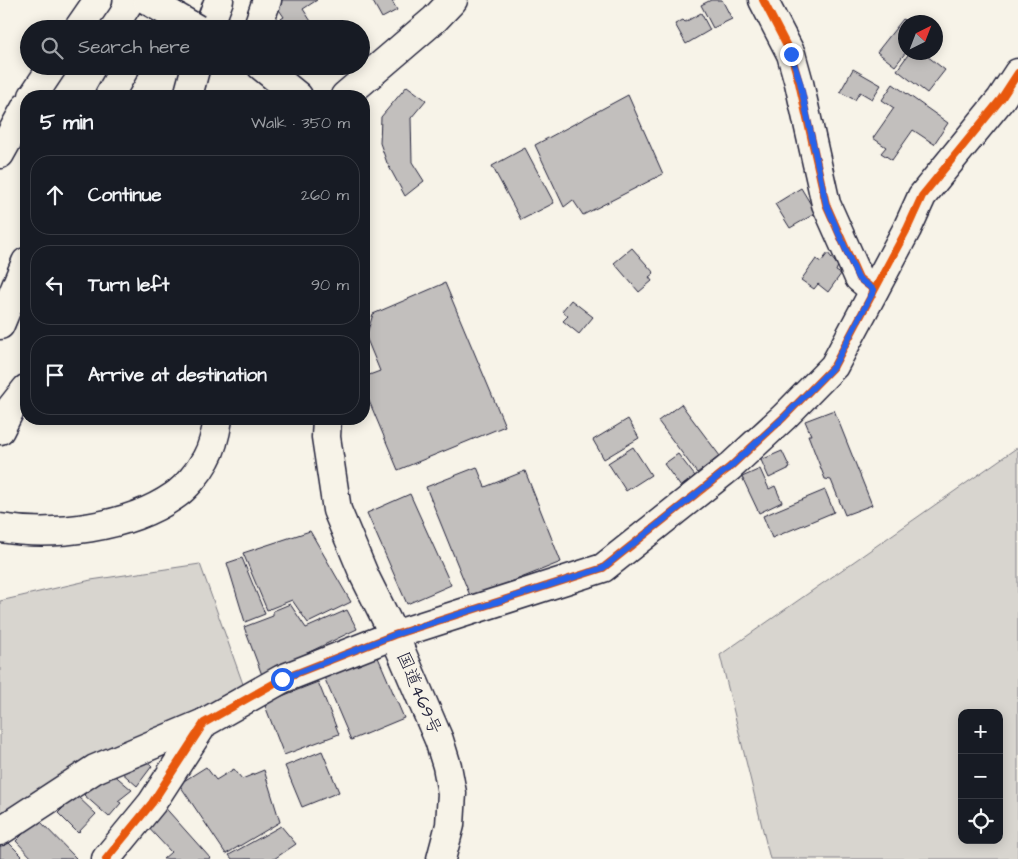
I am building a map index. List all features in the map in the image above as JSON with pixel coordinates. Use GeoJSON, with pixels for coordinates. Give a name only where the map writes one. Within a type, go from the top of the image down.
{"type":"FeatureCollection","features":[{"type":"Feature","properties":{"kind":"main road"},"geometry":{"type":"LineString","coordinates":[[84,20],[98,0]]}},
{"type":"Feature","properties":{"kind":"main road"},"geometry":{"type":"LineString","coordinates":[[147,0],[181,20]]}},
{"type":"Feature","properties":{"kind":"main road"},"geometry":{"type":"LineString","coordinates":[[153,20],[165,0]]}},
{"type":"Feature","properties":{"kind":"main road"},"geometry":{"type":"LineString","coordinates":[[211,20],[219,0]]}},
{"type":"Feature","properties":{"kind":"main road"},"geometry":{"type":"LineString","coordinates":[[260,20],[267,0]]}},
{"type":"Feature","properties":{"kind":"main road"},"geometry":{"type":"LineString","coordinates":[[370,75],[435,19],[453,0]]}},
{"type":"Feature","properties":{"kind":"main road"},"geometry":{"type":"LineString","coordinates":[[763,0],[791,54],[800,82],[826,204],[858,278],[874,290]]}},
{"type":"Feature","properties":{"kind":"main road"},"geometry":{"type":"LineString","coordinates":[[0,830],[95,769],[204,723],[282,679],[394,635],[603,568],[730,467],[784,417],[834,366],[907,229],[922,196],[1001,98],[1018,73]]}},
{"type":"Feature","properties":{"kind":"main road"},"geometry":{"type":"LineString","coordinates":[[37,90],[47,75]]}},
{"type":"Feature","properties":{"kind":"main road"},"geometry":{"type":"LineString","coordinates":[[112,90],[121,75]]}},
{"type":"Feature","properties":{"kind":"main road"},"geometry":{"type":"LineString","coordinates":[[190,90],[194,75]]}},
{"type":"Feature","properties":{"kind":"main road"},"geometry":{"type":"LineString","coordinates":[[273,75],[291,90]]}},
{"type":"Feature","properties":{"kind":"main road"},"geometry":{"type":"LineString","coordinates":[[352,90],[370,75]]}},
{"type":"Feature","properties":{"kind":"main road"},"geometry":{"type":"LineString","coordinates":[[0,154],[20,117]]}},
{"type":"Feature","properties":{"kind":"main road"},"geometry":{"type":"LineString","coordinates":[[0,325],[20,277]]}},
{"type":"Feature","properties":{"kind":"main road"},"geometry":{"type":"LineString","coordinates":[[0,430],[20,397]]}},
{"type":"Feature","properties":{"kind":"main road"},"geometry":{"type":"LineString","coordinates":[[6,524],[49,522],[89,517],[128,507],[151,496],[173,479],[188,459],[199,432],[199,425]]}},
{"type":"Feature","properties":{"kind":"main road"},"geometry":{"type":"LineString","coordinates":[[6,524],[50,532],[106,524],[145,511],[174,496],[191,480],[207,458],[217,425]]}},
{"type":"Feature","properties":{"kind":"main road","name":"国道469号"},"geometry":{"type":"LineString","coordinates":[[327,425],[326,436],[337,510],[365,577],[394,635],[439,740],[447,766],[452,793],[450,825],[441,859]]}},
{"type":"Feature","properties":{"kind":"main road"},"geometry":{"type":"LineString","coordinates":[[106,859],[152,803],[204,723]]}},
{"type":"Feature","properties":{"kind":"shaded area"},"geometry":{"type":"Polygon","coordinates":[[[1018,447],[1018,859],[770,859],[720,655],[1018,447]]]}},
{"type":"Feature","properties":{"kind":"shaded area"},"geometry":{"type":"Polygon","coordinates":[[[200,564],[248,698],[0,828],[0,601],[91,580],[200,564]]]}},
{"type":"Feature","properties":{"kind":"building"},"geometry":{"type":"Polygon","coordinates":[[[317,0],[303,9],[310,20],[279,20],[284,17],[273,1],[317,0]]]}},
{"type":"Feature","properties":{"kind":"building"},"geometry":{"type":"Polygon","coordinates":[[[372,0],[395,0],[392,1],[397,10],[382,18],[372,0]]]}},
{"type":"Feature","properties":{"kind":"building"},"geometry":{"type":"Polygon","coordinates":[[[711,0],[722,0],[732,19],[713,28],[701,5],[711,0]]]}},
{"type":"Feature","properties":{"kind":"building"},"geometry":{"type":"Polygon","coordinates":[[[701,13],[710,30],[686,44],[675,24],[683,20],[685,22],[701,13]]]}},
{"type":"Feature","properties":{"kind":"building"},"geometry":{"type":"Polygon","coordinates":[[[898,25],[898,60],[900,60],[895,66],[877,52],[898,25]]]}},
{"type":"Feature","properties":{"kind":"building"},"geometry":{"type":"Polygon","coordinates":[[[904,60],[932,60],[945,70],[927,93],[897,70],[904,60]]]}},
{"type":"Feature","properties":{"kind":"building"},"geometry":{"type":"Polygon","coordinates":[[[853,69],[881,85],[872,99],[860,92],[855,100],[840,92],[853,69]]]}},
{"type":"Feature","properties":{"kind":"building"},"geometry":{"type":"Polygon","coordinates":[[[893,84],[948,123],[934,144],[913,130],[892,160],[881,153],[886,147],[873,138],[894,108],[882,100],[893,84]]]}},
{"type":"Feature","properties":{"kind":"building"},"geometry":{"type":"Polygon","coordinates":[[[407,86],[426,100],[411,118],[412,162],[424,181],[405,196],[387,163],[380,143],[381,117],[407,86]]]}},
{"type":"Feature","properties":{"kind":"building"},"geometry":{"type":"Polygon","coordinates":[[[628,95],[663,174],[583,215],[573,200],[564,207],[535,145],[628,95]]]}},
{"type":"Feature","properties":{"kind":"building"},"geometry":{"type":"Polygon","coordinates":[[[525,148],[554,203],[521,220],[492,166],[525,148]]]}},
{"type":"Feature","properties":{"kind":"building"},"geometry":{"type":"Polygon","coordinates":[[[801,188],[816,213],[790,228],[775,204],[801,188]]]}},
{"type":"Feature","properties":{"kind":"building"},"geometry":{"type":"Polygon","coordinates":[[[632,248],[654,273],[649,277],[652,281],[639,292],[614,263],[632,248]]]}},
{"type":"Feature","properties":{"kind":"building"},"geometry":{"type":"Polygon","coordinates":[[[828,253],[838,266],[836,271],[841,274],[828,292],[818,284],[814,289],[801,280],[816,259],[821,262],[828,253]]]}},
{"type":"Feature","properties":{"kind":"building"},"geometry":{"type":"Polygon","coordinates":[[[445,283],[505,426],[398,470],[370,403],[370,375],[380,371],[370,347],[370,324],[373,314],[445,283]]]}},
{"type":"Feature","properties":{"kind":"building"},"geometry":{"type":"Polygon","coordinates":[[[571,300],[593,317],[579,334],[563,321],[568,316],[562,311],[571,300]]]}},
{"type":"Feature","properties":{"kind":"building"},"geometry":{"type":"Polygon","coordinates":[[[681,404],[720,456],[697,473],[658,421],[681,404]]]}},
{"type":"Feature","properties":{"kind":"building"},"geometry":{"type":"Polygon","coordinates":[[[834,410],[872,505],[845,515],[831,480],[825,479],[808,435],[811,435],[805,421],[834,410]]]}},
{"type":"Feature","properties":{"kind":"building"},"geometry":{"type":"Polygon","coordinates":[[[628,419],[639,438],[604,459],[593,440],[628,419]]]}},
{"type":"Feature","properties":{"kind":"building"},"geometry":{"type":"Polygon","coordinates":[[[633,447],[651,475],[626,491],[608,463],[633,447]]]}},
{"type":"Feature","properties":{"kind":"building"},"geometry":{"type":"Polygon","coordinates":[[[782,451],[790,468],[769,478],[761,460],[782,451]]]}},
{"type":"Feature","properties":{"kind":"building"},"geometry":{"type":"Polygon","coordinates":[[[678,454],[695,476],[681,487],[664,464],[678,454]]]}},
{"type":"Feature","properties":{"kind":"building"},"geometry":{"type":"Polygon","coordinates":[[[477,467],[485,487],[525,471],[561,562],[471,598],[426,487],[477,467]]]}},
{"type":"Feature","properties":{"kind":"building"},"geometry":{"type":"Polygon","coordinates":[[[760,469],[769,489],[775,486],[782,502],[759,513],[742,477],[760,469]]]}},
{"type":"Feature","properties":{"kind":"building"},"geometry":{"type":"Polygon","coordinates":[[[825,490],[834,512],[772,538],[763,516],[825,490]]]}},
{"type":"Feature","properties":{"kind":"building"},"geometry":{"type":"Polygon","coordinates":[[[410,494],[451,585],[407,604],[367,513],[410,494]]]}},
{"type":"Feature","properties":{"kind":"building"},"geometry":{"type":"Polygon","coordinates":[[[310,531],[351,602],[308,623],[292,600],[267,610],[243,553],[310,531]]]}},
{"type":"Feature","properties":{"kind":"building"},"geometry":{"type":"Polygon","coordinates":[[[242,558],[265,614],[245,622],[227,563],[242,558]]]}},
{"type":"Feature","properties":{"kind":"building"},"geometry":{"type":"Polygon","coordinates":[[[290,604],[306,628],[347,610],[357,629],[262,675],[244,627],[273,616],[273,611],[290,604]]]}},
{"type":"Feature","properties":{"kind":"building"},"geometry":{"type":"Polygon","coordinates":[[[377,655],[404,718],[351,740],[324,677],[377,655]]]}},
{"type":"Feature","properties":{"kind":"building"},"geometry":{"type":"Polygon","coordinates":[[[318,682],[339,734],[284,755],[264,703],[318,682]]]}},
{"type":"Feature","properties":{"kind":"building"},"geometry":{"type":"Polygon","coordinates":[[[322,751],[339,792],[302,807],[285,766],[322,751]]]}},
{"type":"Feature","properties":{"kind":"building"},"geometry":{"type":"Polygon","coordinates":[[[143,758],[152,766],[137,786],[120,771],[143,758]]]}},
{"type":"Feature","properties":{"kind":"building"},"geometry":{"type":"Polygon","coordinates":[[[206,767],[216,780],[234,769],[242,779],[264,770],[280,822],[226,854],[179,784],[206,767]]]}},
{"type":"Feature","properties":{"kind":"building"},"geometry":{"type":"Polygon","coordinates":[[[112,773],[132,790],[118,801],[121,803],[109,817],[84,795],[87,791],[86,788],[99,778],[105,781],[112,773]]]}},
{"type":"Feature","properties":{"kind":"building"},"geometry":{"type":"Polygon","coordinates":[[[76,795],[96,814],[78,833],[58,813],[76,795]]]}},
{"type":"Feature","properties":{"kind":"building"},"geometry":{"type":"Polygon","coordinates":[[[161,803],[211,859],[163,859],[171,852],[144,823],[161,803]]]}},
{"type":"Feature","properties":{"kind":"building"},"geometry":{"type":"Polygon","coordinates":[[[38,819],[75,859],[33,859],[16,841],[38,819]]]}},
{"type":"Feature","properties":{"kind":"building"},"geometry":{"type":"Polygon","coordinates":[[[281,826],[296,844],[274,859],[232,859],[229,855],[281,826]]]}},
{"type":"Feature","properties":{"kind":"building"},"geometry":{"type":"Polygon","coordinates":[[[6,840],[22,856],[20,859],[0,859],[0,847],[6,840]]]}},
{"type":"Feature","properties":{"kind":"cycle path"},"geometry":{"type":"LineString","coordinates":[[763,0],[791,54],[826,204],[859,278],[874,290]]}},
{"type":"Feature","properties":{"kind":"cycle path"},"geometry":{"type":"LineString","coordinates":[[106,859],[152,803],[204,723],[282,679],[394,635],[603,568],[730,467],[784,417],[834,366],[907,229],[922,196],[1001,99],[1018,73]]}},
{"type":"Feature","properties":{"kind":"route"},"geometry":{"type":"LineString","coordinates":[[282,679],[394,635],[603,568],[730,467],[784,417],[834,366],[874,290],[858,278],[826,204],[800,82],[791,54]]}}]}
